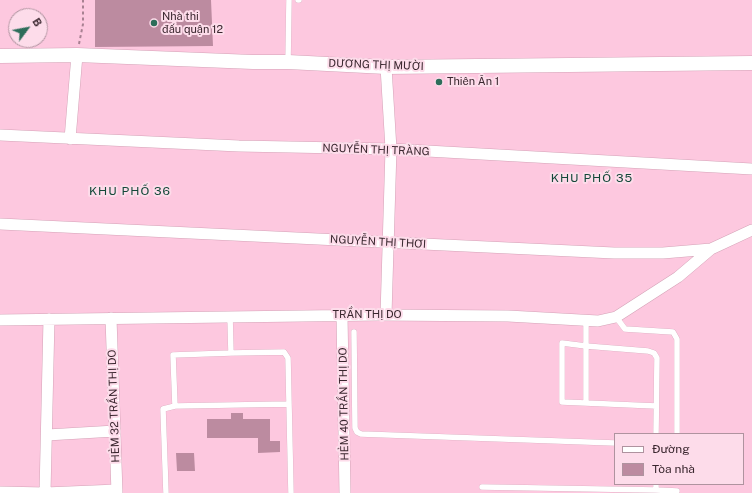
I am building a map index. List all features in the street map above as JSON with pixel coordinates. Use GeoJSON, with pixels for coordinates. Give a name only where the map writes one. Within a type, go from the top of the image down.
{"type":"FeatureCollection","features":[{"type":"Feature","properties":{"kind":"street","name":"DƯƠNG THỊ MƯỜI"},"geometry":{"type":"LineString","coordinates":[[0,56],[77,55],[386,67],[752,63]]}},
{"type":"Feature","properties":{"kind":"street"},"geometry":{"type":"LineString","coordinates":[[70,139],[77,55]]}},
{"type":"Feature","properties":{"kind":"street"},"geometry":{"type":"LineString","coordinates":[[386,67],[391,149],[386,315]]}},
{"type":"Feature","properties":{"kind":"street","name":"NGUYỄN THỊ TRÀNG"},"geometry":{"type":"LineString","coordinates":[[0,136],[239,146],[391,149],[752,169]]}},
{"type":"Feature","properties":{"kind":"street","name":"NGUYỄN THỊ THƠI"},"geometry":{"type":"LineString","coordinates":[[0,224],[614,253],[663,253],[712,249],[752,230]]}},
{"type":"Feature","properties":{"kind":"street","name":"TRẦN THỊ DO"},"geometry":{"type":"LineString","coordinates":[[0,320],[386,315],[508,316],[598,322],[616,317],[678,276],[712,249]]}},
{"type":"Feature","properties":{"kind":"street","name":"HẺM 40 TRẦN THỊ DO"},"geometry":{"type":"LineString","coordinates":[[342,315],[346,493]]}},
{"type":"Feature","properties":{"kind":"street","name":"HẺM 32 TRẦN THỊ DO"},"geometry":{"type":"LineString","coordinates":[[111,318],[117,491]]}},
{"type":"Feature","properties":{"kind":"street"},"geometry":{"type":"LineString","coordinates":[[45,493],[48,319]]}},
{"type":"Feature","properties":{"kind":"street"},"geometry":{"type":"LineString","coordinates":[[47,435],[115,431]]}},
{"type":"Feature","properties":{"kind":"street"},"geometry":{"type":"LineString","coordinates":[[0,492],[45,493],[117,491]]}},
{"type":"Feature","properties":{"kind":"lane"},"geometry":{"type":"LineString","coordinates":[[288,62],[289,0]]}},
{"type":"Feature","properties":{"kind":"lane"},"geometry":{"type":"LineString","coordinates":[[230,316],[231,353]]}},
{"type":"Feature","properties":{"kind":"lane"},"geometry":{"type":"LineString","coordinates":[[616,317],[625,328],[673,332],[677,339],[677,433]]}},
{"type":"Feature","properties":{"kind":"lane"},"geometry":{"type":"LineString","coordinates":[[586,320],[586,403]]}},
{"type":"Feature","properties":{"kind":"lane"},"geometry":{"type":"LineString","coordinates":[[354,332],[355,428],[357,432],[361,434],[614,443]]}},
{"type":"Feature","properties":{"kind":"lane"},"geometry":{"type":"LineString","coordinates":[[656,406],[562,402],[562,343],[648,351],[654,353],[657,358],[656,433]]}},
{"type":"Feature","properties":{"kind":"lane"},"geometry":{"type":"LineString","coordinates":[[175,406],[173,355],[284,352],[288,358],[290,493]]}},
{"type":"Feature","properties":{"kind":"lane"},"geometry":{"type":"LineString","coordinates":[[166,493],[164,409],[175,406],[289,404]]}},
{"type":"Feature","properties":{"kind":"lane"},"geometry":{"type":"LineString","coordinates":[[482,487],[656,487],[677,492]]}},
{"type":"Feature","properties":{"kind":"path"},"geometry":{"type":"LineString","coordinates":[[77,55],[83,24],[83,0]]}},
{"type":"Feature","properties":{"kind":"building","name":"Nhà thi đấu quận 12"},"geometry":{"type":"Polygon","coordinates":[[[95,0],[211,0],[213,46],[95,47],[95,0]]]}},
{"type":"Feature","properties":{"kind":"building"},"geometry":{"type":"Polygon","coordinates":[[[231,413],[243,413],[243,419],[270,419],[270,441],[280,441],[280,452],[258,453],[258,438],[207,438],[207,419],[231,419],[231,413]]]}},
{"type":"Feature","properties":{"kind":"building"},"geometry":{"type":"Polygon","coordinates":[[[176,453],[194,453],[195,471],[177,471],[176,453]]]}},
{"type":"Feature","properties":{"kind":"place","name":"Nhà thi đấu quận 12"},"geometry":{"type":"Point","coordinates":[154,23]}},
{"type":"Feature","properties":{"kind":"place","name":"Thiên Ân 1"},"geometry":{"type":"Point","coordinates":[439,82]}},
{"type":"Feature","properties":{"kind":"district","name":"KHU PHỐ 35"},"geometry":{"type":"Point","coordinates":[592,178]}},
{"type":"Feature","properties":{"kind":"district","name":"KHU PHỐ 36"},"geometry":{"type":"Point","coordinates":[130,191]}}]}
